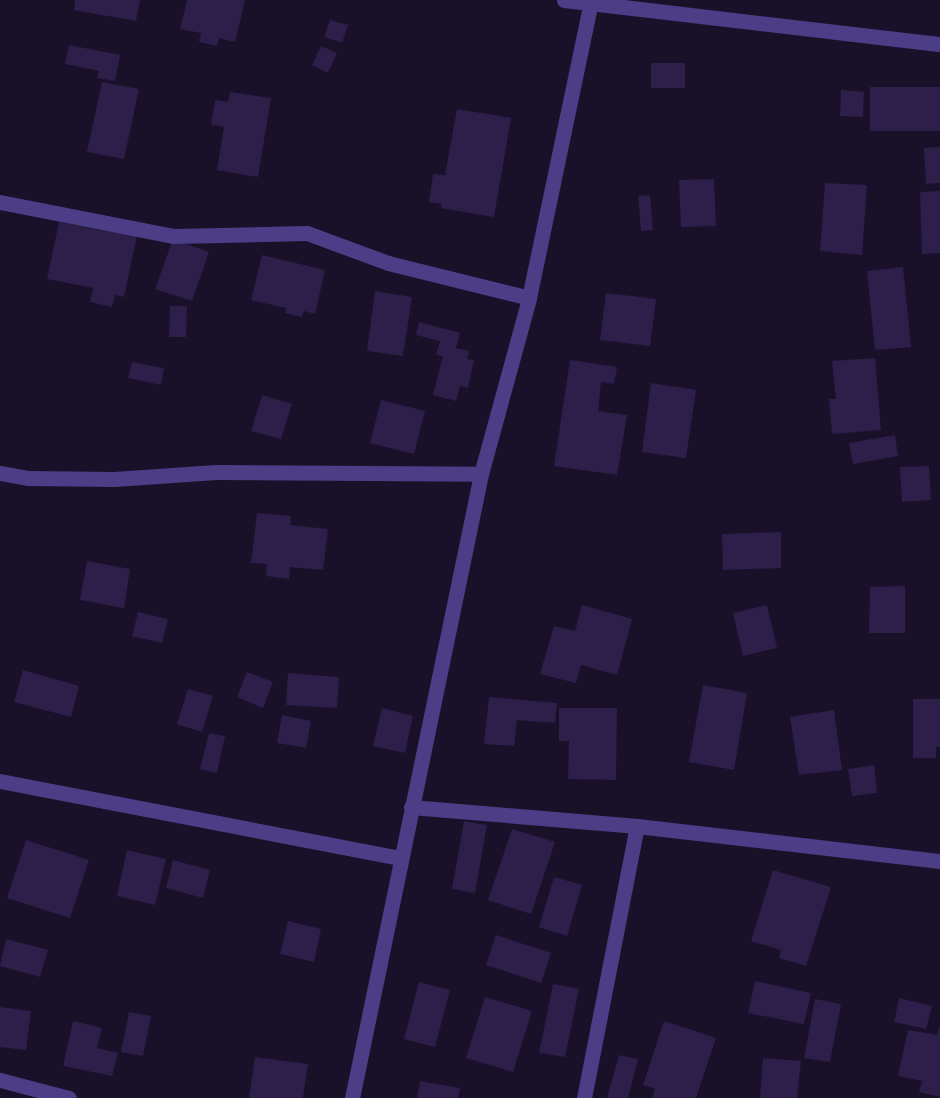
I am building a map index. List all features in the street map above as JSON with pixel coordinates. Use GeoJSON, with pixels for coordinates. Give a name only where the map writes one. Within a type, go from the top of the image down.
{"type":"FeatureCollection","features":[{"type":"Feature","properties":{"kind":"street"},"geometry":{"type":"LineString","coordinates":[[564,0],[940,44]]}},
{"type":"Feature","properties":{"kind":"street"},"geometry":{"type":"LineString","coordinates":[[352,1098],[481,474],[529,298],[590,3]]}},
{"type":"Feature","properties":{"kind":"street"},"geometry":{"type":"LineString","coordinates":[[0,202],[173,236],[308,234],[388,263],[529,298]]}},
{"type":"Feature","properties":{"kind":"street"},"geometry":{"type":"LineString","coordinates":[[0,472],[29,478],[114,479],[216,472],[481,474]]}},
{"type":"Feature","properties":{"kind":"street"},"geometry":{"type":"LineString","coordinates":[[0,781],[401,858]]}},
{"type":"Feature","properties":{"kind":"street"},"geometry":{"type":"LineString","coordinates":[[411,807],[637,826],[940,861]]}},
{"type":"Feature","properties":{"kind":"street"},"geometry":{"type":"LineString","coordinates":[[584,1098],[637,826]]}},
{"type":"Feature","properties":{"kind":"street"},"geometry":{"type":"LineString","coordinates":[[0,1080],[69,1098]]}},
{"type":"Feature","properties":{"kind":"building"},"geometry":{"type":"Polygon","coordinates":[[[75,0],[140,0],[136,21],[74,10],[75,0]]]}},
{"type":"Feature","properties":{"kind":"building"},"geometry":{"type":"Polygon","coordinates":[[[187,0],[245,0],[235,42],[219,38],[217,46],[199,42],[201,33],[180,29],[187,0]]]}},
{"type":"Feature","properties":{"kind":"building"},"geometry":{"type":"Polygon","coordinates":[[[330,20],[348,25],[342,43],[324,37],[330,20]]]}},
{"type":"Feature","properties":{"kind":"building"},"geometry":{"type":"Polygon","coordinates":[[[69,45],[120,55],[115,81],[97,78],[99,71],[65,64],[69,45]]]}},
{"type":"Feature","properties":{"kind":"building"},"geometry":{"type":"Polygon","coordinates":[[[321,46],[337,53],[328,73],[312,65],[321,46]]]}},
{"type":"Feature","properties":{"kind":"building"},"geometry":{"type":"Polygon","coordinates":[[[651,63],[685,63],[685,88],[651,88],[651,63]]]}},
{"type":"Feature","properties":{"kind":"building"},"geometry":{"type":"Polygon","coordinates":[[[102,82],[139,89],[124,159],[87,152],[102,82]]]}},
{"type":"Feature","properties":{"kind":"building"},"geometry":{"type":"Polygon","coordinates":[[[870,87],[940,87],[940,131],[870,131],[870,87]]]}},
{"type":"Feature","properties":{"kind":"building"},"geometry":{"type":"Polygon","coordinates":[[[841,90],[864,92],[863,117],[840,116],[841,90]]]}},
{"type":"Feature","properties":{"kind":"building"},"geometry":{"type":"Polygon","coordinates":[[[230,92],[271,98],[258,177],[217,170],[224,127],[211,125],[215,100],[228,102],[230,92]]]}},
{"type":"Feature","properties":{"kind":"building"},"geometry":{"type":"Polygon","coordinates":[[[457,109],[511,118],[494,217],[441,208],[442,204],[429,202],[433,174],[445,175],[457,109]]]}},
{"type":"Feature","properties":{"kind":"building"},"geometry":{"type":"Polygon","coordinates":[[[940,147],[940,183],[926,184],[924,148],[940,147]]]}},
{"type":"Feature","properties":{"kind":"building"},"geometry":{"type":"Polygon","coordinates":[[[714,179],[716,226],[681,227],[679,180],[714,179]]]}},
{"type":"Feature","properties":{"kind":"building"},"geometry":{"type":"Polygon","coordinates":[[[825,183],[867,185],[862,255],[820,251],[825,183]]]}},
{"type":"Feature","properties":{"kind":"building"},"geometry":{"type":"Polygon","coordinates":[[[940,191],[940,253],[922,254],[920,192],[940,191]]]}},
{"type":"Feature","properties":{"kind":"building"},"geometry":{"type":"Polygon","coordinates":[[[650,195],[653,230],[641,231],[638,196],[650,195]]]}},
{"type":"Feature","properties":{"kind":"building"},"geometry":{"type":"Polygon","coordinates":[[[59,222],[110,232],[112,225],[138,231],[124,297],[115,295],[112,307],[90,302],[93,288],[47,279],[59,222]]]}},
{"type":"Feature","properties":{"kind":"building"},"geometry":{"type":"Polygon","coordinates":[[[173,239],[209,252],[192,301],[155,289],[173,239]]]}},
{"type":"Feature","properties":{"kind":"building"},"geometry":{"type":"Polygon","coordinates":[[[262,255],[325,270],[315,314],[304,311],[302,317],[285,313],[286,308],[251,300],[262,255]]]}},
{"type":"Feature","properties":{"kind":"building"},"geometry":{"type":"Polygon","coordinates":[[[903,267],[911,347],[875,350],[867,271],[903,267]]]}},
{"type":"Feature","properties":{"kind":"building"},"geometry":{"type":"Polygon","coordinates":[[[375,291],[412,297],[403,356],[367,351],[375,291]]]}},
{"type":"Feature","properties":{"kind":"building"},"geometry":{"type":"Polygon","coordinates":[[[606,293],[656,299],[650,346],[600,340],[606,293]]]}},
{"type":"Feature","properties":{"kind":"building"},"geometry":{"type":"Polygon","coordinates":[[[170,306],[187,306],[186,337],[169,337],[170,306]]]}},
{"type":"Feature","properties":{"kind":"building"},"geometry":{"type":"Polygon","coordinates":[[[419,322],[460,333],[456,348],[469,351],[467,359],[474,360],[468,388],[460,386],[456,401],[433,395],[443,356],[436,355],[440,341],[416,335],[419,322]]]}},
{"type":"Feature","properties":{"kind":"building"},"geometry":{"type":"Polygon","coordinates":[[[875,358],[881,430],[832,434],[829,399],[836,399],[832,361],[875,358]]]}},
{"type":"Feature","properties":{"kind":"building"},"geometry":{"type":"Polygon","coordinates":[[[570,360],[617,367],[614,384],[601,382],[598,411],[627,415],[617,475],[554,466],[570,360]]]}},
{"type":"Feature","properties":{"kind":"building"},"geometry":{"type":"Polygon","coordinates":[[[132,362],[164,368],[161,385],[128,378],[132,362]]]}},
{"type":"Feature","properties":{"kind":"building"},"geometry":{"type":"Polygon","coordinates":[[[651,383],[696,390],[686,458],[642,452],[651,383]]]}},
{"type":"Feature","properties":{"kind":"building"},"geometry":{"type":"Polygon","coordinates":[[[262,395],[292,404],[281,439],[251,431],[262,395]]]}},
{"type":"Feature","properties":{"kind":"building"},"geometry":{"type":"Polygon","coordinates":[[[381,400],[425,411],[414,454],[370,443],[381,400]]]}},
{"type":"Feature","properties":{"kind":"building"},"geometry":{"type":"Polygon","coordinates":[[[895,435],[898,456],[853,464],[849,443],[895,435]]]}},
{"type":"Feature","properties":{"kind":"building"},"geometry":{"type":"Polygon","coordinates":[[[929,466],[931,500],[902,502],[900,467],[929,466]]]}},
{"type":"Feature","properties":{"kind":"building"},"geometry":{"type":"Polygon","coordinates":[[[257,513],[291,516],[290,525],[328,529],[323,570],[290,567],[289,579],[266,576],[267,564],[251,563],[257,513]]]}},
{"type":"Feature","properties":{"kind":"building"},"geometry":{"type":"Polygon","coordinates":[[[781,532],[781,568],[723,570],[722,534],[781,532]]]}},
{"type":"Feature","properties":{"kind":"building"},"geometry":{"type":"Polygon","coordinates":[[[87,561],[130,569],[124,608],[80,600],[87,561]]]}},
{"type":"Feature","properties":{"kind":"building"},"geometry":{"type":"Polygon","coordinates":[[[905,586],[905,633],[869,633],[870,587],[905,586]]]}},
{"type":"Feature","properties":{"kind":"building"},"geometry":{"type":"Polygon","coordinates":[[[582,605],[632,619],[617,675],[581,665],[576,683],[540,674],[554,626],[575,631],[582,605]]]}},
{"type":"Feature","properties":{"kind":"building"},"geometry":{"type":"Polygon","coordinates":[[[767,605],[777,648],[743,656],[733,613],[767,605]]]}},
{"type":"Feature","properties":{"kind":"building"},"geometry":{"type":"Polygon","coordinates":[[[138,612],[168,619],[162,643],[132,636],[138,612]]]}},
{"type":"Feature","properties":{"kind":"building"},"geometry":{"type":"Polygon","coordinates":[[[23,670],[79,686],[71,717],[14,702],[23,670]]]}},
{"type":"Feature","properties":{"kind":"building"},"geometry":{"type":"Polygon","coordinates":[[[247,672],[273,682],[263,708],[237,697],[247,672]]]}},
{"type":"Feature","properties":{"kind":"building"},"geometry":{"type":"Polygon","coordinates":[[[288,673],[339,677],[337,708],[286,705],[288,673]]]}},
{"type":"Feature","properties":{"kind":"building"},"geometry":{"type":"Polygon","coordinates":[[[703,685],[747,693],[734,770],[689,762],[703,685]]]}},
{"type":"Feature","properties":{"kind":"building"},"geometry":{"type":"Polygon","coordinates":[[[188,689],[213,696],[202,732],[177,724],[188,689]]]}},
{"type":"Feature","properties":{"kind":"building"},"geometry":{"type":"Polygon","coordinates":[[[489,697],[557,703],[555,723],[517,720],[514,746],[484,744],[489,697]]]}},
{"type":"Feature","properties":{"kind":"building"},"geometry":{"type":"Polygon","coordinates":[[[913,699],[940,699],[940,747],[936,747],[936,758],[913,758],[913,699]]]}},
{"type":"Feature","properties":{"kind":"building"},"geometry":{"type":"Polygon","coordinates":[[[382,708],[413,716],[405,753],[373,746],[382,708]]]}},
{"type":"Feature","properties":{"kind":"building"},"geometry":{"type":"Polygon","coordinates":[[[559,708],[617,708],[616,780],[568,779],[569,741],[559,741],[559,708]]]}},
{"type":"Feature","properties":{"kind":"building"},"geometry":{"type":"Polygon","coordinates":[[[834,710],[842,770],[799,775],[790,717],[834,710]]]}},
{"type":"Feature","properties":{"kind":"building"},"geometry":{"type":"Polygon","coordinates":[[[282,715],[311,721],[306,748],[277,743],[282,715]]]}},
{"type":"Feature","properties":{"kind":"building"},"geometry":{"type":"Polygon","coordinates":[[[209,733],[225,736],[217,773],[200,769],[209,733]]]}},
{"type":"Feature","properties":{"kind":"building"},"geometry":{"type":"Polygon","coordinates":[[[874,765],[877,793],[852,796],[848,769],[874,765]]]}},
{"type":"Feature","properties":{"kind":"building"},"geometry":{"type":"Polygon","coordinates":[[[464,821],[487,825],[475,893],[452,889],[464,821]]]}},
{"type":"Feature","properties":{"kind":"building"},"geometry":{"type":"Polygon","coordinates":[[[512,829],[555,842],[531,914],[488,900],[512,829]]]}},
{"type":"Feature","properties":{"kind":"building"},"geometry":{"type":"Polygon","coordinates":[[[26,840],[89,860],[70,918],[7,898],[26,840]]]}},
{"type":"Feature","properties":{"kind":"building"},"geometry":{"type":"Polygon","coordinates":[[[127,850],[166,859],[155,905],[117,896],[127,850]]]}},
{"type":"Feature","properties":{"kind":"building"},"geometry":{"type":"Polygon","coordinates":[[[173,860],[210,870],[203,898],[166,888],[173,860]]]}},
{"type":"Feature","properties":{"kind":"building"},"geometry":{"type":"Polygon","coordinates":[[[773,870],[831,887],[806,966],[779,958],[781,950],[751,941],[773,870]]]}},
{"type":"Feature","properties":{"kind":"building"},"geometry":{"type":"Polygon","coordinates":[[[554,877],[582,885],[567,936],[539,927],[554,877]]]}},
{"type":"Feature","properties":{"kind":"building"},"geometry":{"type":"Polygon","coordinates":[[[288,921],[321,929],[314,962],[280,954],[288,921]]]}},
{"type":"Feature","properties":{"kind":"building"},"geometry":{"type":"Polygon","coordinates":[[[496,935],[551,953],[541,983],[486,965],[496,935]]]}},
{"type":"Feature","properties":{"kind":"building"},"geometry":{"type":"Polygon","coordinates":[[[6,939],[48,950],[40,977],[0,966],[6,939]]]}},
{"type":"Feature","properties":{"kind":"building"},"geometry":{"type":"Polygon","coordinates":[[[755,981],[811,993],[804,1024],[748,1013],[755,981]]]}},
{"type":"Feature","properties":{"kind":"building"},"geometry":{"type":"Polygon","coordinates":[[[419,982],[450,990],[435,1047],[404,1039],[419,982]]]}},
{"type":"Feature","properties":{"kind":"building"},"geometry":{"type":"Polygon","coordinates":[[[553,984],[579,989],[565,1057],[539,1053],[553,984]]]}},
{"type":"Feature","properties":{"kind":"building"},"geometry":{"type":"Polygon","coordinates":[[[485,997],[532,1011],[513,1072],[466,1058],[485,997]]]}},
{"type":"Feature","properties":{"kind":"building"},"geometry":{"type":"Polygon","coordinates":[[[899,998],[932,1006],[926,1029],[894,1022],[899,998]]]}},
{"type":"Feature","properties":{"kind":"building"},"geometry":{"type":"Polygon","coordinates":[[[815,999],[841,1004],[830,1062],[804,1058],[815,999]]]}},
{"type":"Feature","properties":{"kind":"building"},"geometry":{"type":"Polygon","coordinates":[[[0,1007],[31,1011],[26,1050],[0,1047],[0,1007]]]}},
{"type":"Feature","properties":{"kind":"building"},"geometry":{"type":"Polygon","coordinates":[[[129,1012],[151,1016],[143,1056],[121,1052],[129,1012]]]}},
{"type":"Feature","properties":{"kind":"building"},"geometry":{"type":"Polygon","coordinates":[[[73,1021],[102,1028],[97,1048],[118,1053],[112,1076],[63,1066],[73,1021]]]}},
{"type":"Feature","properties":{"kind":"building"},"geometry":{"type":"Polygon","coordinates":[[[664,1021],[716,1038],[696,1098],[652,1098],[655,1089],[643,1085],[664,1021]]]}},
{"type":"Feature","properties":{"kind":"building"},"geometry":{"type":"Polygon","coordinates":[[[940,1025],[940,1097],[919,1092],[922,1081],[898,1076],[908,1030],[937,1035],[940,1025]]]}},
{"type":"Feature","properties":{"kind":"building"},"geometry":{"type":"Polygon","coordinates":[[[619,1055],[638,1059],[628,1098],[607,1098],[619,1055]]]}},
{"type":"Feature","properties":{"kind":"building"},"geometry":{"type":"Polygon","coordinates":[[[255,1057],[308,1064],[303,1098],[249,1098],[255,1057]]]}},
{"type":"Feature","properties":{"kind":"building"},"geometry":{"type":"Polygon","coordinates":[[[763,1058],[801,1061],[797,1098],[760,1098],[763,1058]]]}},
{"type":"Feature","properties":{"kind":"building"},"geometry":{"type":"Polygon","coordinates":[[[420,1081],[460,1088],[458,1098],[417,1098],[420,1081]]]}}]}
